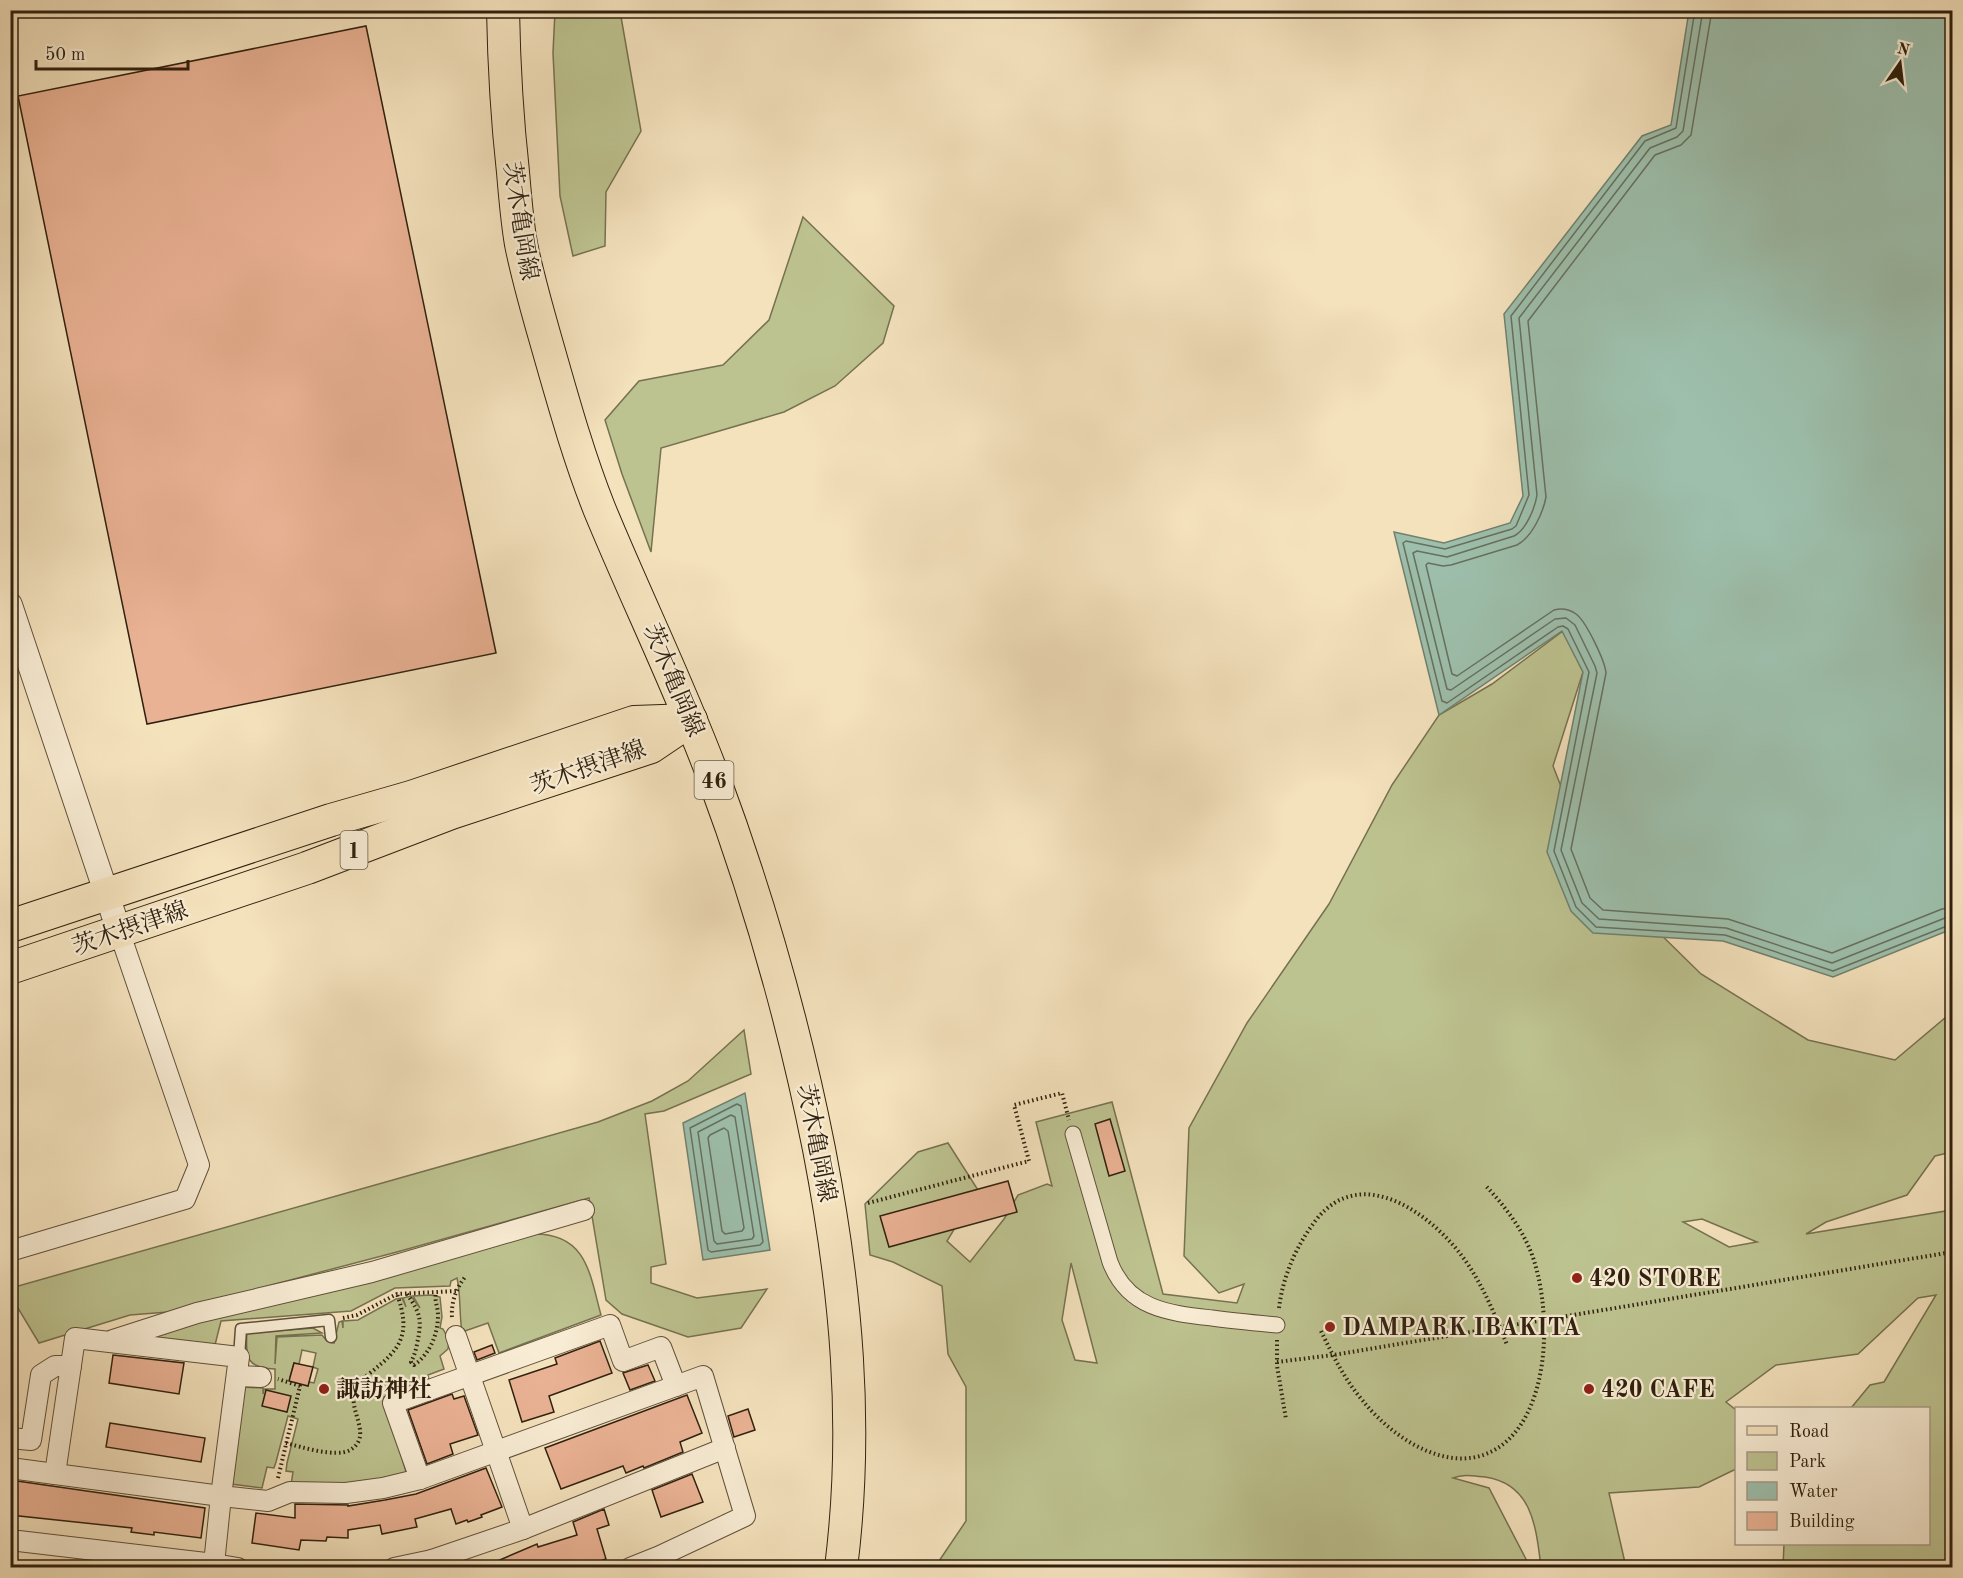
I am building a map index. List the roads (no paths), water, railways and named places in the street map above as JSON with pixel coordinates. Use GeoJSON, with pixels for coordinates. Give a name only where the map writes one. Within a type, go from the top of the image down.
{"type":"FeatureCollection","features":[{"type":"Feature","properties":{"kind":"main road","name":"茨木亀岡線"},"geometry":{"type":"LineString","coordinates":[[503,10],[507,118],[521,242],[534,298],[574,438],[598,506],[691,720],[745,867],[784,998],[808,1093],[832,1223],[843,1304],[849,1386],[849,1471],[841,1568]]}},
{"type":"Feature","properties":{"kind":"main road","name":"茨木摂津線"},"geometry":{"type":"LineString","coordinates":[[10,926],[332,820],[411,797],[634,722],[691,720]]}},
{"type":"Feature","properties":{"kind":"main road","name":"茨木摂津線"},"geometry":{"type":"LineString","coordinates":[[10,968],[307,868],[451,813],[651,747],[691,720]]}},
{"type":"Feature","properties":{"kind":"street"},"geometry":{"type":"LineString","coordinates":[[10,605],[199,1164],[185,1199],[10,1251]]}},
{"type":"Feature","properties":{"kind":"street"},"geometry":{"type":"LineString","coordinates":[[1073,1134],[1110,1262],[1115,1276],[1126,1290],[1140,1301],[1174,1314],[1277,1325]]}},
{"type":"Feature","properties":{"kind":"street"},"geometry":{"type":"LineString","coordinates":[[107,1342],[197,1313],[372,1272],[573,1208]]}},
{"type":"Feature","properties":{"kind":"street"},"geometry":{"type":"LineString","coordinates":[[420,1479],[393,1403],[610,1325],[623,1361],[661,1347],[676,1386]]}},
{"type":"Feature","properties":{"kind":"street"},"geometry":{"type":"LineString","coordinates":[[456,1336],[523,1529]]}},
{"type":"Feature","properties":{"kind":"street"},"geometry":{"type":"LineString","coordinates":[[55,1474],[75,1338],[238,1366],[268,1377]]}},
{"type":"Feature","properties":{"kind":"street"},"geometry":{"type":"LineString","coordinates":[[10,1438],[31,1440],[41,1375],[55,1366],[71,1366]]}},
{"type":"Feature","properties":{"kind":"street"},"geometry":{"type":"LineString","coordinates":[[213,1566],[238,1366]]}},
{"type":"Feature","properties":{"kind":"street"},"geometry":{"type":"LineString","coordinates":[[10,1468],[268,1501],[290,1492],[346,1492],[383,1488],[420,1479],[703,1376],[745,1516],[630,1568]]}},
{"type":"Feature","properties":{"kind":"street"},"geometry":{"type":"LineString","coordinates":[[394,1568],[434,1564],[725,1448]]}},
{"type":"Feature","properties":{"kind":"street"},"geometry":{"type":"LineString","coordinates":[[10,1540],[238,1568]]}},
{"type":"Feature","properties":{"kind":"lane"},"geometry":{"type":"LineString","coordinates":[[238,1366],[241,1329],[329,1320],[331,1337]]}},
{"type":"Feature","properties":{"kind":"water"},"geometry":{"type":"Polygon","coordinates":[[[1689,11],[1952,11],[1952,929],[1833,977],[1723,941],[1593,933],[1571,911],[1547,852],[1583,672],[1562,631],[1439,715],[1394,532],[1444,543],[1510,523],[1523,496],[1504,314],[1642,136],[1671,125],[1689,11]]]}},
{"type":"Feature","properties":{"kind":"water"},"geometry":{"type":"Polygon","coordinates":[[[745,1093],[770,1250],[703,1260],[683,1123],[745,1093]]]}},
{"type":"Feature","properties":{"kind":"place","name":"420 STORE"},"geometry":{"type":"Point","coordinates":[1577,1278]}},
{"type":"Feature","properties":{"kind":"place","name":"DAMPARK IBAKITA"},"geometry":{"type":"Point","coordinates":[1330,1327]}},
{"type":"Feature","properties":{"kind":"place","name":"諏訪神社"},"geometry":{"type":"Point","coordinates":[324,1389]}},
{"type":"Feature","properties":{"kind":"place","name":"420 CAFE"},"geometry":{"type":"Point","coordinates":[1589,1389]}}]}
